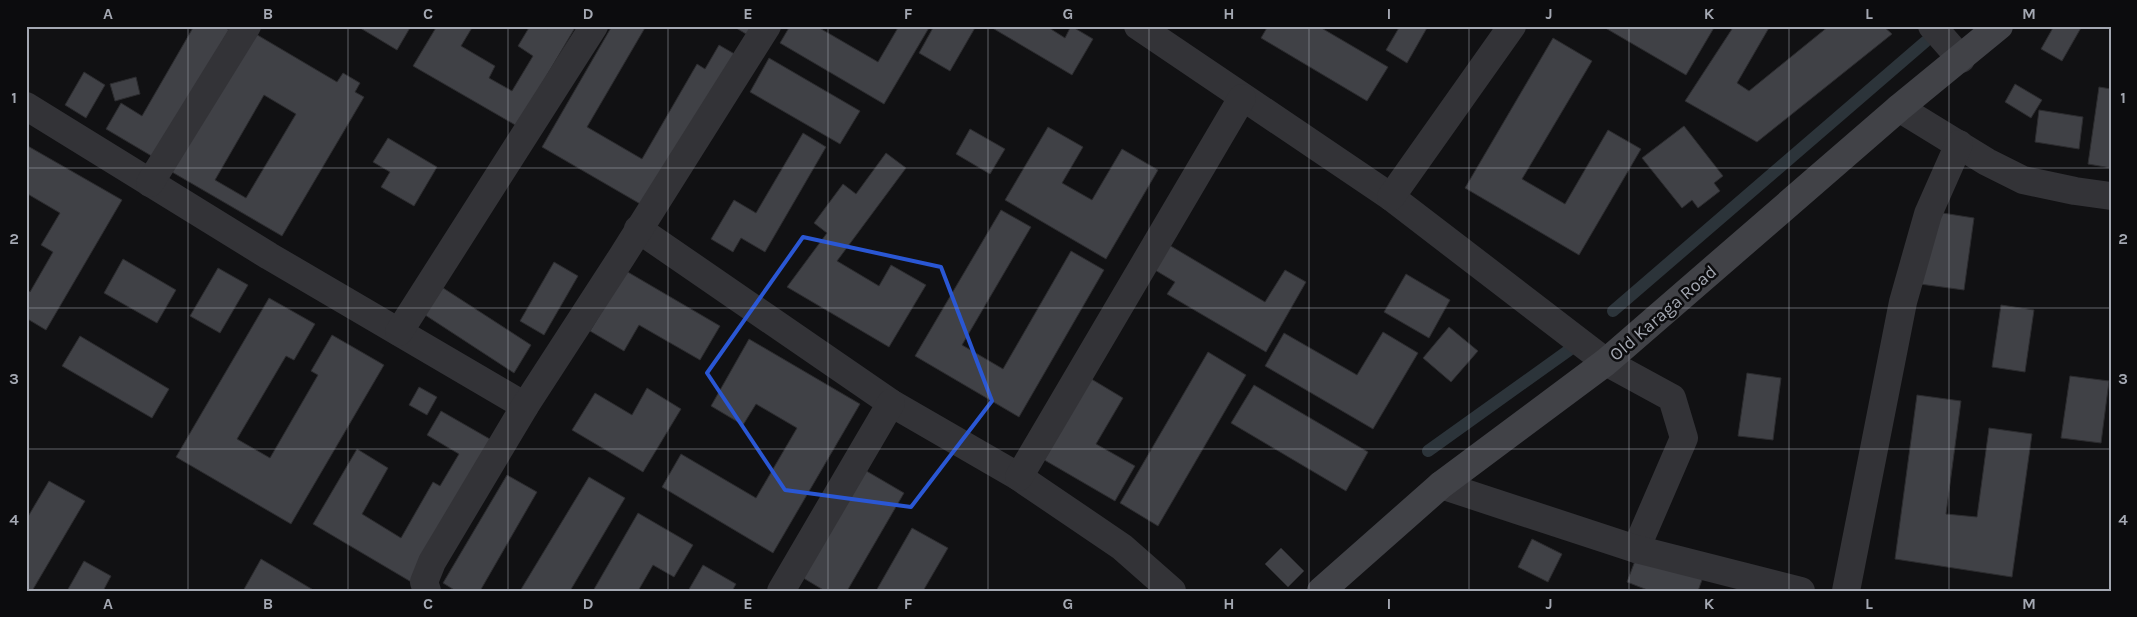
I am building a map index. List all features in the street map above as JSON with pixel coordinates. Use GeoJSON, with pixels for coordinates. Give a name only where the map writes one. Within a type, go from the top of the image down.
{"type":"FeatureCollection","features":[{"type":"Feature","properties":{"kind":"street"},"geometry":{"type":"LineString","coordinates":[[150,183],[247,26]]}},
{"type":"Feature","properties":{"kind":"street"},"geometry":{"type":"LineString","coordinates":[[399,332],[594,26]]}},
{"type":"Feature","properties":{"kind":"street"},"geometry":{"type":"LineString","coordinates":[[428,591],[424,582],[432,562],[525,406],[767,26]]}},
{"type":"Feature","properties":{"kind":"street"},"geometry":{"type":"LineString","coordinates":[[1138,26],[1391,197],[1606,362],[1672,398],[1684,438],[1636,550]]}},
{"type":"Feature","properties":{"kind":"street"},"geometry":{"type":"LineString","coordinates":[[1391,197],[1512,26]]}},
{"type":"Feature","properties":{"kind":"street"},"geometry":{"type":"LineString","coordinates":[[1932,26],[1961,59]]}},
{"type":"Feature","properties":{"kind":"street","name":"Old Karaga Road"},"geometry":{"type":"LineString","coordinates":[[1321,591],[1442,485],[1606,362],[1899,108],[1999,26]]}},
{"type":"Feature","properties":{"kind":"street"},"geometry":{"type":"LineString","coordinates":[[1019,477],[1242,98]]}},
{"type":"Feature","properties":{"kind":"street"},"geometry":{"type":"LineString","coordinates":[[26,106],[150,183],[525,406]]}},
{"type":"Feature","properties":{"kind":"street"},"geometry":{"type":"LineString","coordinates":[[1899,108],[1987,162],[2023,180],[2076,192],[2111,196]]}},
{"type":"Feature","properties":{"kind":"street"},"geometry":{"type":"LineString","coordinates":[[1846,591],[1906,293],[1928,214],[1959,144]]}},
{"type":"Feature","properties":{"kind":"street"},"geometry":{"type":"LineString","coordinates":[[638,229],[891,403],[1019,477],[1122,547],[1172,591]]}},
{"type":"Feature","properties":{"kind":"street"},"geometry":{"type":"LineString","coordinates":[[780,591],[891,403]]}},
{"type":"Feature","properties":{"kind":"street"},"geometry":{"type":"LineString","coordinates":[[1442,485],[1636,550],[1801,591]]}},
{"type":"Feature","properties":{"kind":"highlighted area"},"geometry":{"type":"Polygon","coordinates":[[[803,237],[941,267],[992,401],[911,507],[785,490],[707,373],[803,237]]]}},
{"type":"Feature","properties":{"kind":"building"},"geometry":{"type":"Polygon","coordinates":[[[194,26],[223,26],[229,30],[155,158],[106,129],[121,103],[142,116],[194,26]]]}},
{"type":"Feature","properties":{"kind":"building"},"geometry":{"type":"Polygon","coordinates":[[[357,26],[411,26],[397,50],[357,26]]]}},
{"type":"Feature","properties":{"kind":"building"},"geometry":{"type":"Polygon","coordinates":[[[437,26],[473,26],[461,46],[495,66],[489,78],[512,91],[533,56],[518,46],[530,26],[544,26],[548,29],[550,26],[576,26],[517,126],[413,66],[437,26]]]}},
{"type":"Feature","properties":{"kind":"building"},"geometry":{"type":"Polygon","coordinates":[[[612,26],[646,26],[587,127],[642,159],[697,64],[705,69],[719,45],[738,56],[649,209],[542,147],[612,26]]]}},
{"type":"Feature","properties":{"kind":"building"},"geometry":{"type":"Polygon","coordinates":[[[733,26],[757,26],[751,37],[733,26]]]}},
{"type":"Feature","properties":{"kind":"building"},"geometry":{"type":"Polygon","coordinates":[[[790,26],[816,26],[878,62],[899,26],[930,26],[884,104],[780,43],[790,26]]]}},
{"type":"Feature","properties":{"kind":"building"},"geometry":{"type":"Polygon","coordinates":[[[934,26],[976,26],[950,71],[919,53],[934,26]]]}},
{"type":"Feature","properties":{"kind":"building"},"geometry":{"type":"Polygon","coordinates":[[[989,26],[1046,26],[1065,38],[1071,26],[1093,39],[1072,75],[989,26]]]}},
{"type":"Feature","properties":{"kind":"building"},"geometry":{"type":"Polygon","coordinates":[[[1268,26],[1318,26],[1388,67],[1367,101],[1261,38],[1268,26]]]}},
{"type":"Feature","properties":{"kind":"building"},"geometry":{"type":"Polygon","coordinates":[[[1400,26],[1428,26],[1407,63],[1386,50],[1400,26]]]}},
{"type":"Feature","properties":{"kind":"building"},"geometry":{"type":"Polygon","coordinates":[[[1602,26],[1673,26],[1677,29],[1679,26],[1715,26],[1686,75],[1602,26]]]}},
{"type":"Feature","properties":{"kind":"building"},"geometry":{"type":"Polygon","coordinates":[[[1734,26],[1770,26],[1737,83],[1749,91],[1829,26],[1883,26],[1892,34],[1757,142],[1685,101],[1734,26]]]}},
{"type":"Feature","properties":{"kind":"building"},"geometry":{"type":"Polygon","coordinates":[[[2054,26],[2082,26],[2062,61],[2041,49],[2054,26]]]}},
{"type":"Feature","properties":{"kind":"building"},"geometry":{"type":"Polygon","coordinates":[[[254,33],[337,82],[343,73],[360,83],[355,92],[364,97],[282,236],[172,172],[254,33]],[[264,95],[215,180],[246,198],[296,114],[264,95]]]}},
{"type":"Feature","properties":{"kind":"building"},"geometry":{"type":"Polygon","coordinates":[[[1553,38],[1592,61],[1522,179],[1565,204],[1608,130],[1641,149],[1579,255],[1465,188],[1553,38]]]}},
{"type":"Feature","properties":{"kind":"building"},"geometry":{"type":"Polygon","coordinates":[[[769,58],[860,111],[840,144],[750,92],[769,58]]]}},
{"type":"Feature","properties":{"kind":"building"},"geometry":{"type":"Polygon","coordinates":[[[84,72],[105,85],[86,118],[65,105],[84,72]]]}},
{"type":"Feature","properties":{"kind":"building"},"geometry":{"type":"Polygon","coordinates":[[[136,77],[140,94],[115,101],[110,84],[136,77]]]}},
{"type":"Feature","properties":{"kind":"building"},"geometry":{"type":"Polygon","coordinates":[[[2015,84],[2042,100],[2031,118],[2005,102],[2015,84]]]}},
{"type":"Feature","properties":{"kind":"building"},"geometry":{"type":"Polygon","coordinates":[[[2099,87],[2111,89],[2111,168],[2088,164],[2099,87]]]}},
{"type":"Feature","properties":{"kind":"building"},"geometry":{"type":"Polygon","coordinates":[[[2039,110],[2083,117],[2079,149],[2035,142],[2039,110]]]}},
{"type":"Feature","properties":{"kind":"building"},"geometry":{"type":"Polygon","coordinates":[[[1684,126],[1723,176],[1714,183],[1720,191],[1698,208],[1692,200],[1682,208],[1642,158],[1684,126]]]}},
{"type":"Feature","properties":{"kind":"building"},"geometry":{"type":"Polygon","coordinates":[[[1048,127],[1083,147],[1062,183],[1092,200],[1122,149],[1158,170],[1106,259],[1005,200],[1048,127]]]}},
{"type":"Feature","properties":{"kind":"building"},"geometry":{"type":"Polygon","coordinates":[[[970,129],[1005,149],[990,174],[956,154],[970,129]]]}},
{"type":"Feature","properties":{"kind":"building"},"geometry":{"type":"Polygon","coordinates":[[[803,133],[826,147],[765,252],[741,238],[733,252],[711,239],[734,200],[756,213],[803,133]]]}},
{"type":"Feature","properties":{"kind":"building"},"geometry":{"type":"Polygon","coordinates":[[[388,138],[437,167],[414,206],[381,187],[390,172],[373,162],[388,138]]]}},
{"type":"Feature","properties":{"kind":"building"},"geometry":{"type":"Polygon","coordinates":[[[26,145],[122,200],[46,330],[26,318],[26,289],[30,292],[53,252],[41,245],[60,213],[26,193],[26,145]]]}},
{"type":"Feature","properties":{"kind":"building"},"geometry":{"type":"Polygon","coordinates":[[[886,153],[906,168],[837,261],[879,286],[891,265],[926,285],[889,347],[787,287],[827,233],[814,223],[843,184],[856,194],[886,153]]]}},
{"type":"Feature","properties":{"kind":"building"},"geometry":{"type":"Polygon","coordinates":[[[1001,210],[1031,227],[962,345],[1003,369],[1071,251],[1104,270],[1019,417],[915,356],[1001,210]]]}},
{"type":"Feature","properties":{"kind":"building"},"geometry":{"type":"Polygon","coordinates":[[[1930,211],[1974,218],[1964,290],[1920,284],[1930,211]]]}},
{"type":"Feature","properties":{"kind":"building"},"geometry":{"type":"Polygon","coordinates":[[[1169,245],[1265,302],[1285,270],[1306,282],[1266,352],[1167,294],[1175,282],[1155,270],[1169,245]]]}},
{"type":"Feature","properties":{"kind":"building"},"geometry":{"type":"Polygon","coordinates":[[[123,259],[176,290],[157,323],[104,293],[123,259]]]}},
{"type":"Feature","properties":{"kind":"building"},"geometry":{"type":"Polygon","coordinates":[[[554,262],[578,276],[544,335],[520,321],[554,262]]]}},
{"type":"Feature","properties":{"kind":"building"},"geometry":{"type":"Polygon","coordinates":[[[218,268],[248,285],[220,333],[190,316],[218,268]]]}},
{"type":"Feature","properties":{"kind":"building"},"geometry":{"type":"Polygon","coordinates":[[[626,271],[720,326],[700,360],[639,325],[624,351],[590,331],[626,271]]]}},
{"type":"Feature","properties":{"kind":"building"},"geometry":{"type":"Polygon","coordinates":[[[1406,274],[1450,300],[1429,338],[1384,312],[1406,274]]]}},
{"type":"Feature","properties":{"kind":"building"},"geometry":{"type":"Polygon","coordinates":[[[437,284],[531,345],[514,373],[419,311],[437,284]]]}},
{"type":"Feature","properties":{"kind":"building"},"geometry":{"type":"Polygon","coordinates":[[[269,298],[315,324],[294,360],[286,356],[237,439],[270,458],[318,375],[311,371],[332,335],[384,365],[291,524],[176,457],[269,298]]]}},
{"type":"Feature","properties":{"kind":"building"},"geometry":{"type":"Polygon","coordinates":[[[2001,305],[2034,310],[2025,372],[1992,367],[2001,305]]]}},
{"type":"Feature","properties":{"kind":"building"},"geometry":{"type":"Polygon","coordinates":[[[1449,327],[1478,351],[1451,382],[1423,358],[1449,327]]]}},
{"type":"Feature","properties":{"kind":"building"},"geometry":{"type":"Polygon","coordinates":[[[1383,332],[1418,353],[1373,429],[1265,366],[1284,333],[1357,375],[1383,332]]]}},
{"type":"Feature","properties":{"kind":"building"},"geometry":{"type":"Polygon","coordinates":[[[80,336],[169,389],[152,418],[62,366],[80,336]]]}},
{"type":"Feature","properties":{"kind":"building"},"geometry":{"type":"Polygon","coordinates":[[[749,339],[860,404],[773,553],[662,487],[681,454],[756,498],[797,428],[756,404],[743,425],[711,406],[749,339]]]}},
{"type":"Feature","properties":{"kind":"building"},"geometry":{"type":"Polygon","coordinates":[[[1208,352],[1246,375],[1158,526],[1120,503],[1208,352]]]}},
{"type":"Feature","properties":{"kind":"building"},"geometry":{"type":"Polygon","coordinates":[[[1747,373],[1781,378],[1773,440],[1738,436],[1747,373]]]}},
{"type":"Feature","properties":{"kind":"building"},"geometry":{"type":"Polygon","coordinates":[[[2070,376],[2109,381],[2101,443],[2061,438],[2070,376]]]}},
{"type":"Feature","properties":{"kind":"building"},"geometry":{"type":"Polygon","coordinates":[[[1088,377],[1123,398],[1096,444],[1135,466],[1115,501],[1041,458],[1088,377]]]}},
{"type":"Feature","properties":{"kind":"building"},"geometry":{"type":"Polygon","coordinates":[[[1254,385],[1368,452],[1346,491],[1231,423],[1254,385]]]}},
{"type":"Feature","properties":{"kind":"building"},"geometry":{"type":"Polygon","coordinates":[[[419,387],[437,397],[427,415],[409,405],[419,387]]]}},
{"type":"Feature","properties":{"kind":"building"},"geometry":{"type":"Polygon","coordinates":[[[647,388],[681,409],[643,472],[572,430],[595,393],[632,415],[647,388]]]}},
{"type":"Feature","properties":{"kind":"building"},"geometry":{"type":"Polygon","coordinates":[[[1917,395],[1961,401],[1946,514],[1977,517],[1989,428],[2032,434],[2012,577],[1895,559],[1917,395]]]}},
{"type":"Feature","properties":{"kind":"building"},"geometry":{"type":"Polygon","coordinates":[[[441,411],[495,442],[413,583],[313,524],[357,449],[388,468],[362,514],[401,538],[433,482],[440,486],[459,454],[427,435],[441,411]]]}},
{"type":"Feature","properties":{"kind":"building"},"geometry":{"type":"Polygon","coordinates":[[[863,469],[904,493],[847,591],[825,591],[800,576],[863,469]]]}},
{"type":"Feature","properties":{"kind":"building"},"geometry":{"type":"Polygon","coordinates":[[[507,475],[537,492],[480,591],[456,591],[443,583],[507,475]]]}},
{"type":"Feature","properties":{"kind":"building"},"geometry":{"type":"Polygon","coordinates":[[[589,477],[625,498],[570,591],[520,591],[589,477]]]}},
{"type":"Feature","properties":{"kind":"building"},"geometry":{"type":"Polygon","coordinates":[[[49,481],[85,501],[32,591],[26,591],[26,520],[49,481]]]}},
{"type":"Feature","properties":{"kind":"building"},"geometry":{"type":"Polygon","coordinates":[[[638,513],[693,545],[674,577],[653,565],[638,591],[593,591],[638,513]]]}},
{"type":"Feature","properties":{"kind":"building"},"geometry":{"type":"Polygon","coordinates":[[[912,528],[948,548],[923,591],[876,591],[912,528]]]}},
{"type":"Feature","properties":{"kind":"building"},"geometry":{"type":"Polygon","coordinates":[[[1532,539],[1562,554],[1548,582],[1518,567],[1532,539]]]}},
{"type":"Feature","properties":{"kind":"building"},"geometry":{"type":"Polygon","coordinates":[[[1281,548],[1304,571],[1288,587],[1265,564],[1281,548]]]}},
{"type":"Feature","properties":{"kind":"building"},"geometry":{"type":"Polygon","coordinates":[[[1638,553],[1703,577],[1698,591],[1650,591],[1627,582],[1638,553]]]}},
{"type":"Feature","properties":{"kind":"building"},"geometry":{"type":"Polygon","coordinates":[[[261,559],[315,591],[243,591],[261,559]]]}},
{"type":"Feature","properties":{"kind":"building"},"geometry":{"type":"Polygon","coordinates":[[[84,561],[111,576],[103,591],[67,591],[84,561]]]}},
{"type":"Feature","properties":{"kind":"building"},"geometry":{"type":"Polygon","coordinates":[[[703,565],[736,584],[732,591],[688,591],[703,565]]]}},
{"type":"Feature","properties":{"kind":"waterway"},"geometry":{"type":"LineString","coordinates":[[1613,311],[1925,42]]}},
{"type":"Feature","properties":{"kind":"waterway"},"geometry":{"type":"LineString","coordinates":[[1428,451],[1572,348]]}}]}
